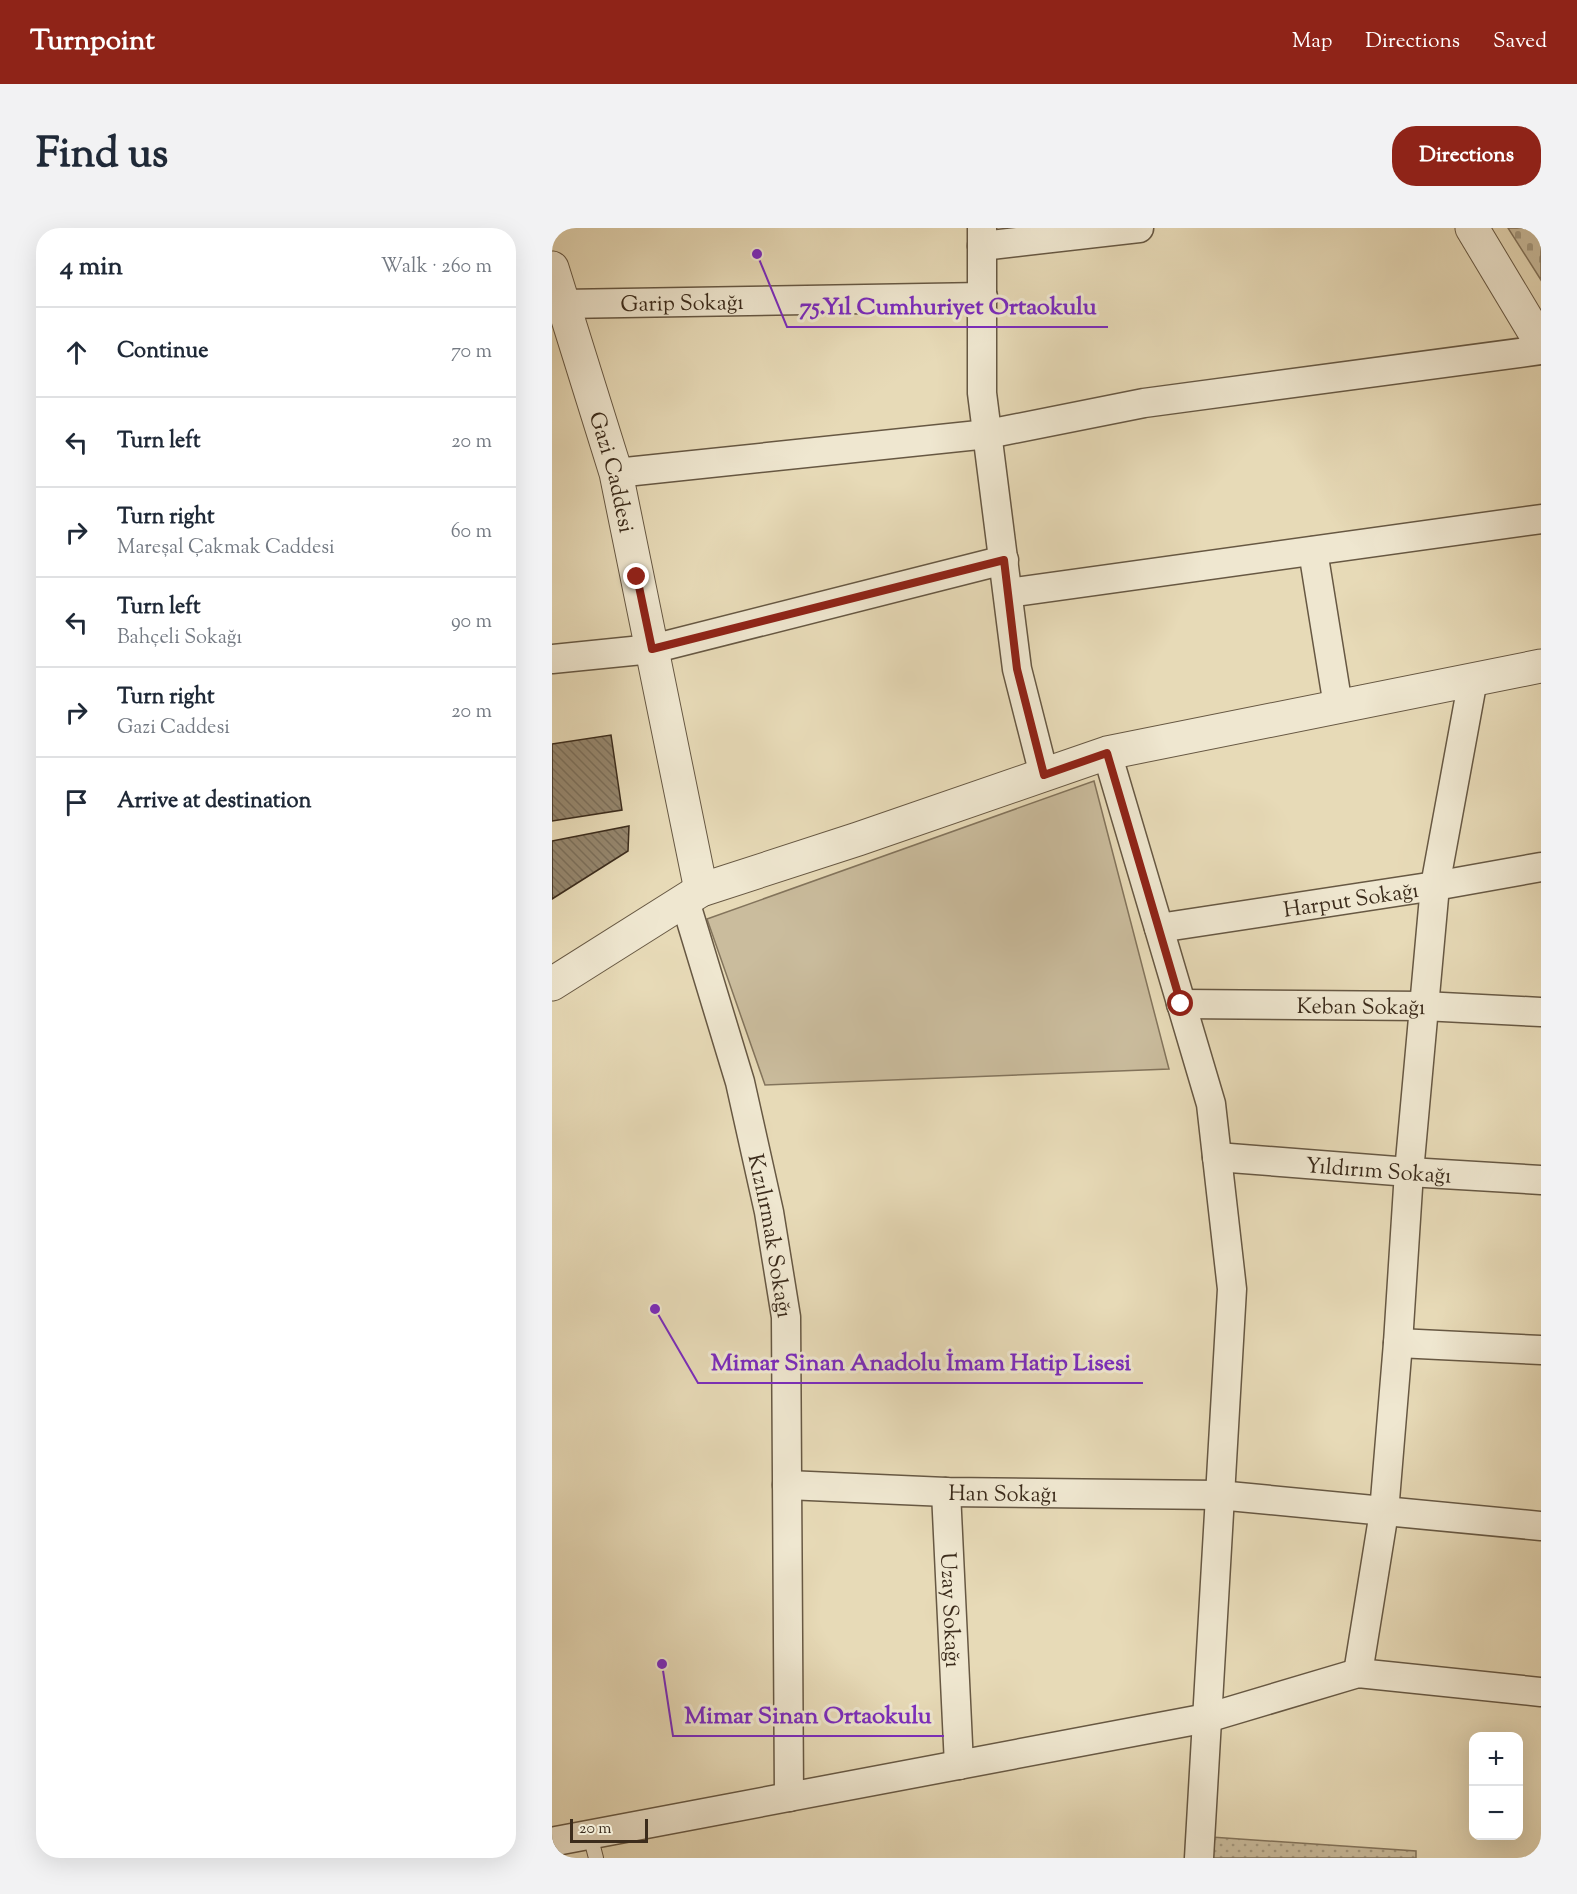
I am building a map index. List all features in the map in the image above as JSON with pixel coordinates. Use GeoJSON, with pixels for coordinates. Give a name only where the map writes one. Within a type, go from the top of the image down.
{"type":"FeatureCollection","features":[{"type":"Feature","properties":{"kind":"street"},"geometry":{"type":"LineString","coordinates":[[1044,775],[1017,669],[982,393],[982,237],[1139,228]]}},
{"type":"Feature","properties":{"kind":"street"},"geometry":{"type":"LineString","coordinates":[[1472,228],[1541,343]]}},
{"type":"Feature","properties":{"kind":"street","name":"Gazi Caddesi"},"geometry":{"type":"LineString","coordinates":[[552,268],[616,473],[652,649],[693,896]]}},
{"type":"Feature","properties":{"kind":"street","name":"Garip Sokağı"},"geometry":{"type":"LineString","coordinates":[[562,304],[982,297]]}},
{"type":"Feature","properties":{"kind":"street"},"geometry":{"type":"LineString","coordinates":[[616,473],[988,434],[1144,403],[1541,350]]}},
{"type":"Feature","properties":{"kind":"street"},"geometry":{"type":"LineString","coordinates":[[1008,593],[1541,519]]}},
{"type":"Feature","properties":{"kind":"street"},"geometry":{"type":"LineString","coordinates":[[1313,550],[1338,706]]}},
{"type":"Feature","properties":{"kind":"street"},"geometry":{"type":"LineString","coordinates":[[552,659],[652,649],[1004,560]]}},
{"type":"Feature","properties":{"kind":"street"},"geometry":{"type":"LineString","coordinates":[[552,984],[693,896],[1107,753],[1541,666]]}},
{"type":"Feature","properties":{"kind":"street"},"geometry":{"type":"LineString","coordinates":[[1358,1673],[1384,1512],[1409,1172],[1436,886],[1473,679]]}},
{"type":"Feature","properties":{"kind":"street"},"geometry":{"type":"LineString","coordinates":[[1107,753],[1211,1104],[1232,1289],[1218,1495],[1199,1858]]}},
{"type":"Feature","properties":{"kind":"street","name":"Harput Sokağı"},"geometry":{"type":"LineString","coordinates":[[1159,928],[1436,886],[1541,867]]}},
{"type":"Feature","properties":{"kind":"street","name":"Kızılırmak Sokağı"},"geometry":{"type":"LineString","coordinates":[[693,896],[740,1082],[769,1212],[786,1317],[789,1797]]}},
{"type":"Feature","properties":{"kind":"street","name":"Keban Sokağı"},"geometry":{"type":"LineString","coordinates":[[1181,1004],[1423,1006],[1541,1012]]}},
{"type":"Feature","properties":{"kind":"street","name":"Yıldırım Sokağı"},"geometry":{"type":"LineString","coordinates":[[1217,1157],[1541,1180]]}},
{"type":"Feature","properties":{"kind":"street"},"geometry":{"type":"LineString","coordinates":[[1398,1343],[1541,1350]]}},
{"type":"Feature","properties":{"kind":"street","name":"Han Sokağı"},"geometry":{"type":"LineString","coordinates":[[787,1485],[946,1492],[1218,1495],[1541,1526]]}},
{"type":"Feature","properties":{"kind":"street","name":"Uzay Sokağı"},"geometry":{"type":"LineString","coordinates":[[946,1492],[959,1766]]}},
{"type":"Feature","properties":{"kind":"street"},"geometry":{"type":"LineString","coordinates":[[556,1843],[593,1846],[789,1797],[1207,1718],[1358,1673],[1541,1692]]}},
{"type":"Feature","properties":{"kind":"green space"},"geometry":{"type":"Polygon","coordinates":[[[1508,228],[1541,228],[1541,280],[1508,228]]]}},
{"type":"Feature","properties":{"kind":"green space"},"geometry":{"type":"Polygon","coordinates":[[[1094,781],[1169,1069],[765,1085],[707,919],[1094,781]]]}},
{"type":"Feature","properties":{"kind":"green space"},"geometry":{"type":"Polygon","coordinates":[[[1211,1837],[1416,1851],[1416,1858],[1210,1858],[1211,1837]]]}},
{"type":"Feature","properties":{"kind":"building"},"geometry":{"type":"Polygon","coordinates":[[[611,735],[622,810],[552,821],[552,744],[611,735]]]}},
{"type":"Feature","properties":{"kind":"building"},"geometry":{"type":"Polygon","coordinates":[[[629,826],[628,851],[552,899],[552,841],[629,826]]]}},
{"type":"Feature","properties":{"kind":"place","name":"75.Yıl Cumhuriyet Ortaokulu"},"geometry":{"type":"Point","coordinates":[757,254]}},
{"type":"Feature","properties":{"kind":"place","name":"Mimar Sinan Anadolu İmam Hatip Lisesi"},"geometry":{"type":"Point","coordinates":[655,1309]}},
{"type":"Feature","properties":{"kind":"place","name":"Mimar Sinan Ortaokulu"},"geometry":{"type":"Point","coordinates":[662,1664]}},
{"type":"Feature","properties":{"kind":"route"},"geometry":{"type":"LineString","coordinates":[[637,577],[652,649],[1004,560],[1017,669],[1044,775],[1107,753],[1181,1004]]}}]}
